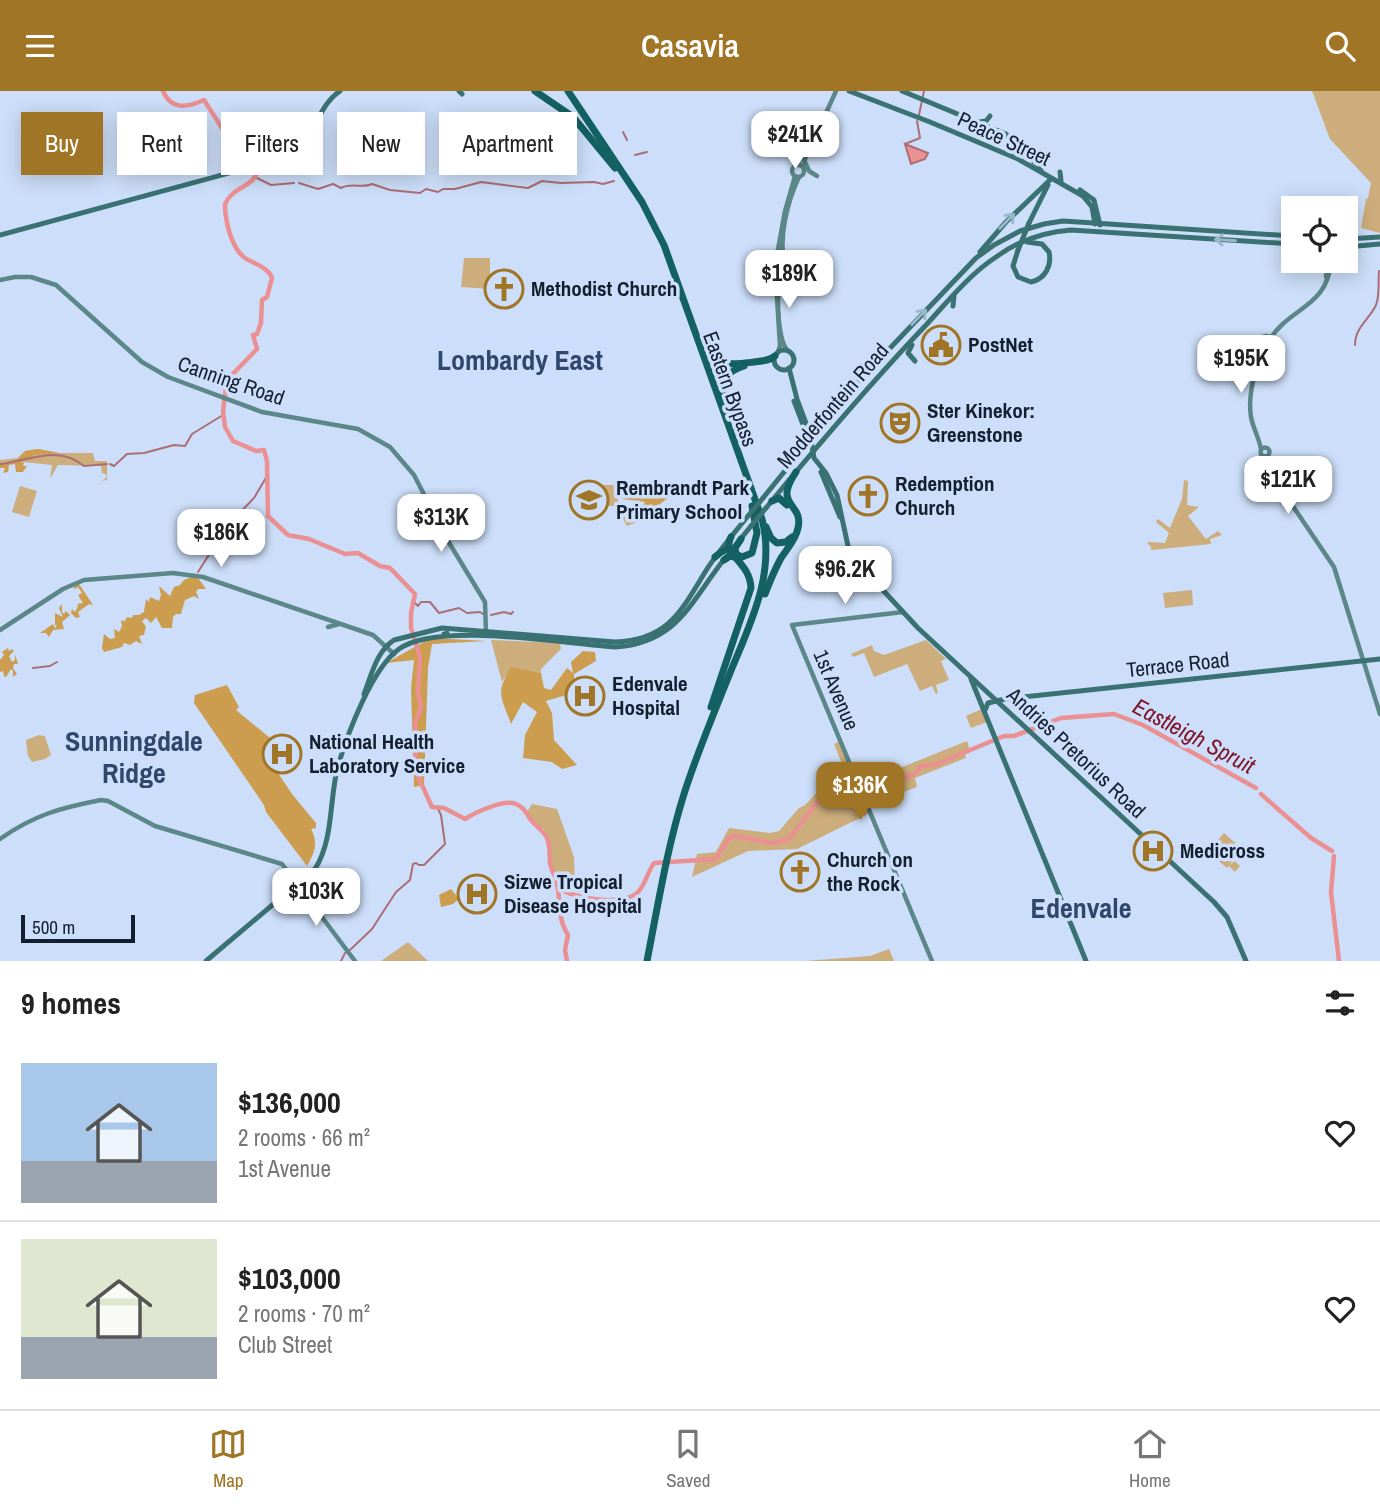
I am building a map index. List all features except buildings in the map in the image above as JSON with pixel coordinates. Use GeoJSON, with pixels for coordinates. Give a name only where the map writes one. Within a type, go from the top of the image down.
{"type":"FeatureCollection","features":[{"type":"Feature","properties":{"kind":"highway"},"geometry":{"type":"LineString","coordinates":[[535,91],[573,117],[615,168]]}},
{"type":"Feature","properties":{"kind":"highway","name":"Eastern Bypass"},"geometry":{"type":"LineString","coordinates":[[566,91],[644,214],[660,246],[760,531],[760,577],[754,603],[684,780],[665,858],[645,961]]}},
{"type":"Feature","properties":{"kind":"highway","name":"Eastern Bypass"},"geometry":{"type":"LineString","coordinates":[[566,91],[642,202],[664,245],[762,519],[766,561],[760,595],[688,781],[665,858]]}},
{"type":"Feature","properties":{"kind":"highway"},"geometry":{"type":"LineString","coordinates":[[682,296],[706,349],[715,359],[731,364],[776,358]]}},
{"type":"Feature","properties":{"kind":"highway"},"geometry":{"type":"LineString","coordinates":[[728,425],[722,394],[727,376],[741,367],[768,363],[776,358]]}},
{"type":"Feature","properties":{"kind":"highway"},"geometry":{"type":"LineString","coordinates":[[733,437],[769,535],[775,542],[783,543],[794,534],[796,520],[782,499],[778,498],[769,504]]}},
{"type":"Feature","properties":{"kind":"highway"},"geometry":{"type":"LineString","coordinates":[[737,655],[774,572],[798,529],[798,518],[786,495],[787,485],[796,472]]}},
{"type":"Feature","properties":{"kind":"highway"},"geometry":{"type":"LineString","coordinates":[[715,557],[733,553],[748,556],[756,546],[757,527],[749,495]]}},
{"type":"Feature","properties":{"kind":"highway"},"geometry":{"type":"LineString","coordinates":[[710,711],[751,591],[748,572],[733,553],[731,537]]}},
{"type":"Feature","properties":{"kind":"highway"},"geometry":{"type":"LineString","coordinates":[[724,560],[733,553],[741,540]]}},
{"type":"Feature","properties":{"kind":"main road"},"geometry":{"type":"LineString","coordinates":[[0,234],[262,164],[283,155],[299,142],[338,91]]}},
{"type":"Feature","properties":{"kind":"main road"},"geometry":{"type":"LineString","coordinates":[[797,177],[804,174],[808,153],[836,91]]}},
{"type":"Feature","properties":{"kind":"main road","name":"Peace Street"},"geometry":{"type":"LineString","coordinates":[[849,91],[999,151],[1091,197],[1098,211],[1098,231]]}},
{"type":"Feature","properties":{"kind":"main road","name":"Peace Street"},"geometry":{"type":"LineString","coordinates":[[902,91],[1010,137],[1032,163],[1052,179],[1083,196],[1092,207],[1098,222]]}},
{"type":"Feature","properties":{"kind":"main road"},"geometry":{"type":"LineString","coordinates":[[976,121],[984,122],[991,116],[990,124],[995,129]]}},
{"type":"Feature","properties":{"kind":"main road"},"geometry":{"type":"LineString","coordinates":[[786,369],[794,359],[783,344],[778,265],[773,260],[779,255],[797,177],[792,170],[813,142]]}},
{"type":"Feature","properties":{"kind":"main road"},"geometry":{"type":"LineString","coordinates":[[808,153],[806,165],[817,176]]}},
{"type":"Feature","properties":{"kind":"main road"},"geometry":{"type":"LineString","coordinates":[[797,165],[804,168]]}},
{"type":"Feature","properties":{"kind":"main road"},"geometry":{"type":"LineString","coordinates":[[976,258],[1006,222],[1060,172]]}},
{"type":"Feature","properties":{"kind":"main road"},"geometry":{"type":"LineString","coordinates":[[1015,249],[1030,241],[1046,247],[1050,255],[1049,264],[1037,280],[1024,281],[1015,272],[1015,249],[1041,195],[1052,179]]}},
{"type":"Feature","properties":{"kind":"main road","name":"Modderfontein Road"},"geometry":{"type":"LineString","coordinates":[[435,633],[629,641],[663,628],[688,607],[715,557],[852,388],[976,258],[1009,236],[1034,226],[1063,221],[1281,235]]}},
{"type":"Feature","properties":{"kind":"main road","name":"Modderfontein Road"},"geometry":{"type":"LineString","coordinates":[[741,540],[886,367],[988,263],[1045,234],[1071,230],[1281,243]]}},
{"type":"Feature","properties":{"kind":"main road"},"geometry":{"type":"LineString","coordinates":[[1358,238],[1380,237]]}},
{"type":"Feature","properties":{"kind":"main road"},"geometry":{"type":"LineString","coordinates":[[1358,247],[1380,244]]}},
{"type":"Feature","properties":{"kind":"main road"},"geometry":{"type":"LineString","coordinates":[[778,265],[784,261],[779,255]]}},
{"type":"Feature","properties":{"kind":"main road"},"geometry":{"type":"LineString","coordinates":[[776,358],[780,346],[778,265]]}},
{"type":"Feature","properties":{"kind":"main road"},"geometry":{"type":"LineString","coordinates":[[1265,345],[1261,339],[1268,337],[1319,291],[1326,273]]}},
{"type":"Feature","properties":{"kind":"main road","name":"Canning Road"},"geometry":{"type":"LineString","coordinates":[[0,280],[31,277],[52,283],[148,366],[168,377],[267,414],[362,430],[390,447],[414,475],[448,541],[486,604],[484,637]]}},
{"type":"Feature","properties":{"kind":"main road"},"geometry":{"type":"LineString","coordinates":[[953,306],[954,296]]}},
{"type":"Feature","properties":{"kind":"main road"},"geometry":{"type":"LineString","coordinates":[[886,367],[902,356],[914,363],[908,353],[909,349],[933,318]]}},
{"type":"Feature","properties":{"kind":"main road"},"geometry":{"type":"LineString","coordinates":[[1268,337],[1255,383],[1253,406],[1264,448],[1261,455],[1267,456],[1284,493],[1334,567],[1366,662],[1380,714]]}},
{"type":"Feature","properties":{"kind":"main road"},"geometry":{"type":"LineString","coordinates":[[776,358],[787,351]]}},
{"type":"Feature","properties":{"kind":"main road"},"geometry":{"type":"LineString","coordinates":[[776,358],[786,369],[809,424],[815,426],[831,412]]}},
{"type":"Feature","properties":{"kind":"main road"},"geometry":{"type":"LineString","coordinates":[[786,369],[809,439]]}},
{"type":"Feature","properties":{"kind":"main road"},"geometry":{"type":"LineString","coordinates":[[803,413],[811,454],[827,484],[847,549],[865,574]]}},
{"type":"Feature","properties":{"kind":"main road"},"geometry":{"type":"LineString","coordinates":[[799,452],[805,440],[804,429]]}},
{"type":"Feature","properties":{"kind":"main road"},"geometry":{"type":"LineString","coordinates":[[764,497],[800,456],[811,454]]}},
{"type":"Feature","properties":{"kind":"main road"},"geometry":{"type":"LineString","coordinates":[[811,454],[837,495],[850,552],[865,574]]}},
{"type":"Feature","properties":{"kind":"main road"},"geometry":{"type":"LineString","coordinates":[[803,464],[809,461],[816,465]]}},
{"type":"Feature","properties":{"kind":"main road","name":"Modderfontein Road"},"geometry":{"type":"LineString","coordinates":[[495,635],[582,645],[623,646],[652,639],[672,628],[724,560]]}},
{"type":"Feature","properties":{"kind":"main road"},"geometry":{"type":"LineString","coordinates":[[1334,567],[1341,564]]}},
{"type":"Feature","properties":{"kind":"main road"},"geometry":{"type":"LineString","coordinates":[[0,631],[74,584],[122,576],[189,573],[373,635],[395,653]]}},
{"type":"Feature","properties":{"kind":"main road","name":"Andries Pretorius Road"},"geometry":{"type":"LineString","coordinates":[[865,574],[993,699],[1222,910],[1245,961]]}},
{"type":"Feature","properties":{"kind":"main road"},"geometry":{"type":"LineString","coordinates":[[672,610],[688,607],[690,617]]}},
{"type":"Feature","properties":{"kind":"main road"},"geometry":{"type":"LineString","coordinates":[[891,614],[901,610]]}},
{"type":"Feature","properties":{"kind":"main road","name":"1st Avenue"},"geometry":{"type":"LineString","coordinates":[[891,614],[792,625],[932,961]]}},
{"type":"Feature","properties":{"kind":"main road"},"geometry":{"type":"LineString","coordinates":[[328,627],[344,624]]}},
{"type":"Feature","properties":{"kind":"main road"},"geometry":{"type":"LineString","coordinates":[[486,624],[495,635]]}},
{"type":"Feature","properties":{"kind":"main road"},"geometry":{"type":"LineString","coordinates":[[205,961],[298,888],[315,869],[324,851],[335,780],[346,743],[367,694],[395,653],[435,633],[463,629]]}},
{"type":"Feature","properties":{"kind":"main road","name":"Modderfontein Road"},"geometry":{"type":"LineString","coordinates":[[387,644],[414,635],[463,629],[484,637]]}},
{"type":"Feature","properties":{"kind":"main road"},"geometry":{"type":"LineString","coordinates":[[298,888],[314,869],[321,855],[331,786],[340,753],[387,644]]}},
{"type":"Feature","properties":{"kind":"main road"},"geometry":{"type":"LineString","coordinates":[[576,650],[582,645]]}},
{"type":"Feature","properties":{"kind":"main road","name":"Terrace Road"},"geometry":{"type":"LineString","coordinates":[[1006,699],[1380,659]]}},
{"type":"Feature","properties":{"kind":"main road"},"geometry":{"type":"LineString","coordinates":[[970,676],[1088,961]]}},
{"type":"Feature","properties":{"kind":"main road"},"geometry":{"type":"LineString","coordinates":[[1150,692],[1152,683]]}},
{"type":"Feature","properties":{"kind":"main road"},"geometry":{"type":"LineString","coordinates":[[982,703],[993,699],[1006,699],[1006,709]]}},
{"type":"Feature","properties":{"kind":"main road"},"geometry":{"type":"LineString","coordinates":[[985,710],[986,704],[993,699]]}},
{"type":"Feature","properties":{"kind":"main road"},"geometry":{"type":"LineString","coordinates":[[0,839],[24,822],[42,814],[101,800],[108,801],[155,826],[281,863],[352,956]]}},
{"type":"Feature","properties":{"kind":"main road"},"geometry":{"type":"LineString","coordinates":[[118,807],[125,803]]}},
{"type":"Feature","properties":{"kind":"shaded area"},"geometry":{"type":"Polygon","coordinates":[[[1312,91],[1380,91],[1380,233],[1361,228],[1371,183],[1330,139],[1312,91]]]}},
{"type":"Feature","properties":{"kind":"shaded area"},"geometry":{"type":"Polygon","coordinates":[[[905,144],[928,153],[925,159],[911,164],[905,144]]]}},
{"type":"Feature","properties":{"kind":"shaded area"},"geometry":{"type":"Polygon","coordinates":[[[464,258],[490,258],[490,289],[461,287],[464,258]]]}},
{"type":"Feature","properties":{"kind":"shaded area"},"geometry":{"type":"Polygon","coordinates":[[[38,449],[59,453],[93,453],[95,461],[107,461],[107,475],[102,473],[101,466],[58,465],[50,479],[52,465],[14,461],[0,463],[0,460],[18,458],[25,451],[38,449]]]}},
{"type":"Feature","properties":{"kind":"shaded area"},"geometry":{"type":"Polygon","coordinates":[[[38,449],[59,453],[32,455],[32,460],[20,461],[24,463],[23,466],[27,466],[23,472],[16,472],[15,464],[9,465],[8,472],[3,473],[5,468],[0,468],[0,463],[18,462],[18,458],[25,451],[38,449]]]}},
{"type":"Feature","properties":{"kind":"shaded area"},"geometry":{"type":"Polygon","coordinates":[[[1184,480],[1188,481],[1187,505],[1199,507],[1188,516],[1206,539],[1218,531],[1222,535],[1210,539],[1211,544],[1151,550],[1147,543],[1165,543],[1169,533],[1156,522],[1158,519],[1170,528],[1182,499],[1184,480]]]}},
{"type":"Feature","properties":{"kind":"shaded area"},"geometry":{"type":"Polygon","coordinates":[[[594,485],[617,485],[618,506],[594,506],[594,496],[593,506],[588,506],[588,488],[593,488],[594,485]]]}},
{"type":"Feature","properties":{"kind":"shaded area"},"geometry":{"type":"Polygon","coordinates":[[[20,486],[37,491],[29,517],[12,512],[20,486]]]}},
{"type":"Feature","properties":{"kind":"shaded area"},"geometry":{"type":"Polygon","coordinates":[[[667,486],[674,486],[669,497],[651,511],[641,509],[645,502],[623,499],[624,496],[656,496],[667,486]]]}},
{"type":"Feature","properties":{"kind":"shaded area"},"geometry":{"type":"Polygon","coordinates":[[[624,511],[641,511],[652,516],[627,526],[623,519],[624,511]]]}},
{"type":"Feature","properties":{"kind":"shaded area"},"geometry":{"type":"Polygon","coordinates":[[[191,577],[198,578],[206,589],[198,589],[196,592],[199,599],[194,596],[185,600],[181,614],[173,617],[172,628],[162,628],[156,617],[151,623],[146,618],[142,621],[146,627],[144,635],[139,636],[142,644],[136,641],[130,645],[124,643],[122,647],[104,652],[104,634],[110,639],[115,638],[114,629],[119,632],[121,621],[144,612],[146,599],[149,602],[150,597],[159,601],[159,586],[170,596],[174,587],[191,577]]]}},
{"type":"Feature","properties":{"kind":"shaded area"},"geometry":{"type":"Polygon","coordinates":[[[79,584],[93,605],[89,604],[78,612],[80,617],[76,618],[71,613],[72,609],[75,612],[77,604],[83,603],[78,595],[82,593],[78,587],[73,587],[79,584]]]}},
{"type":"Feature","properties":{"kind":"shaded area"},"geometry":{"type":"Polygon","coordinates":[[[1192,590],[1193,605],[1165,608],[1163,593],[1192,590]]]}},
{"type":"Feature","properties":{"kind":"shaded area"},"geometry":{"type":"Polygon","coordinates":[[[62,604],[62,612],[64,614],[66,611],[70,615],[62,622],[64,629],[53,630],[49,637],[46,633],[40,633],[53,624],[55,628],[57,626],[55,613],[63,617],[59,608],[62,604]]]}},
{"type":"Feature","properties":{"kind":"shaded area"},"geometry":{"type":"Polygon","coordinates":[[[431,638],[487,641],[432,644],[428,668],[424,785],[414,787],[411,688],[414,660],[386,663],[431,638]]]}},
{"type":"Feature","properties":{"kind":"shaded area"},"geometry":{"type":"Polygon","coordinates":[[[491,640],[560,643],[561,649],[541,669],[541,673],[511,668],[502,682],[491,640]]]}},
{"type":"Feature","properties":{"kind":"shaded area"},"geometry":{"type":"Polygon","coordinates":[[[926,640],[946,659],[941,661],[949,680],[936,685],[936,694],[932,686],[920,691],[907,664],[874,677],[864,653],[853,657],[851,654],[872,645],[874,651],[884,655],[926,640]]]}},
{"type":"Feature","properties":{"kind":"shaded area"},"geometry":{"type":"Polygon","coordinates":[[[8,648],[9,651],[14,651],[9,656],[12,662],[15,660],[15,654],[18,664],[14,664],[13,668],[17,674],[13,677],[11,669],[6,677],[3,671],[0,672],[0,660],[4,655],[2,652],[8,648]]]}},
{"type":"Feature","properties":{"kind":"shaded area"},"geometry":{"type":"Polygon","coordinates":[[[583,651],[595,652],[596,661],[574,674],[574,682],[566,695],[546,701],[552,713],[554,740],[577,765],[562,769],[552,762],[523,758],[525,735],[537,712],[523,702],[511,724],[502,701],[501,690],[511,667],[541,673],[544,688],[551,690],[567,668],[573,673],[571,662],[583,651]]]}},
{"type":"Feature","properties":{"kind":"shaded area"},"geometry":{"type":"Polygon","coordinates":[[[227,685],[239,707],[236,710],[275,742],[277,760],[274,767],[316,823],[316,828],[311,829],[315,848],[307,866],[266,812],[264,805],[194,703],[195,695],[227,685]]]}},
{"type":"Feature","properties":{"kind":"shaded area"},"geometry":{"type":"Polygon","coordinates":[[[984,708],[987,722],[971,728],[966,716],[984,708]]]}},
{"type":"Feature","properties":{"kind":"shaded area"},"geometry":{"type":"Polygon","coordinates":[[[39,735],[45,736],[51,755],[32,762],[28,756],[26,740],[39,735]]]}},
{"type":"Feature","properties":{"kind":"shaded area"},"geometry":{"type":"Polygon","coordinates":[[[840,741],[856,778],[875,778],[967,741],[970,751],[964,753],[966,758],[915,778],[917,787],[893,796],[890,790],[881,793],[884,800],[876,803],[873,795],[864,798],[870,813],[797,849],[748,851],[692,877],[697,854],[716,852],[729,828],[770,833],[779,831],[832,777],[846,774],[834,744],[840,741]]]}},
{"type":"Feature","properties":{"kind":"shaded area"},"geometry":{"type":"Polygon","coordinates":[[[532,804],[557,809],[574,857],[575,890],[559,886],[544,829],[536,825],[527,812],[532,804]]]}},
{"type":"Feature","properties":{"kind":"shaded area"},"geometry":{"type":"Polygon","coordinates":[[[1224,833],[1243,850],[1229,865],[1235,861],[1240,866],[1235,872],[1208,852],[1224,833]]]}},
{"type":"Feature","properties":{"kind":"shaded area"},"geometry":{"type":"Polygon","coordinates":[[[451,889],[459,899],[453,904],[441,907],[439,895],[451,889]]]}},
{"type":"Feature","properties":{"kind":"shaded area"},"geometry":{"type":"Polygon","coordinates":[[[408,942],[428,961],[381,961],[408,942]]]}},
{"type":"Feature","properties":{"kind":"shaded area"},"geometry":{"type":"Polygon","coordinates":[[[889,949],[894,961],[805,961],[870,956],[889,949]]]}},
{"type":"Feature","properties":{"kind":"waterway"},"geometry":{"type":"LineString","coordinates":[[163,91],[171,102],[180,106],[204,100],[229,139],[259,156],[256,175],[230,197],[225,204],[225,211],[236,248],[245,258],[267,271],[272,278],[267,297],[262,300],[261,323],[257,334],[253,335],[257,349],[227,380],[223,411],[225,427],[233,441],[256,451],[264,450],[267,461],[268,516],[288,535],[309,539],[345,554],[358,553],[380,566],[390,568],[415,594],[411,628],[420,657],[418,692],[421,707],[415,724],[416,772],[432,807],[444,808],[465,819],[497,805],[516,804],[544,834],[549,843],[550,863],[557,884],[561,916],[568,935],[565,950],[567,961]]}},
{"type":"Feature","properties":{"kind":"waterway"},"geometry":{"type":"LineString","coordinates":[[919,115],[924,91]]}},
{"type":"Feature","properties":{"kind":"waterway"},"geometry":{"type":"LineString","coordinates":[[905,144],[920,138],[917,121]]}},
{"type":"Feature","properties":{"kind":"waterway"},"geometry":{"type":"LineString","coordinates":[[623,132],[627,140]]}},
{"type":"Feature","properties":{"kind":"waterway"},"geometry":{"type":"LineString","coordinates":[[635,155],[647,152]]}},
{"type":"Feature","properties":{"kind":"waterway"},"geometry":{"type":"LineString","coordinates":[[255,177],[271,185],[294,183]]}},
{"type":"Feature","properties":{"kind":"waterway"},"geometry":{"type":"LineString","coordinates":[[299,183],[318,189],[333,184],[341,188],[372,184],[390,190],[420,193],[426,189],[438,192],[481,182],[528,188],[542,181],[603,184],[614,181]]}},
{"type":"Feature","properties":{"kind":"waterway"},"geometry":{"type":"LineString","coordinates":[[1355,345],[1360,328],[1376,305],[1379,271]]}},
{"type":"Feature","properties":{"kind":"waterway"},"geometry":{"type":"LineString","coordinates":[[110,464],[114,466],[127,454],[144,453],[174,445],[185,446],[192,434],[223,415]]}},
{"type":"Feature","properties":{"kind":"waterway"},"geometry":{"type":"LineString","coordinates":[[0,464],[53,455],[74,459],[84,466],[107,464]]}},
{"type":"Feature","properties":{"kind":"waterway"},"geometry":{"type":"LineString","coordinates":[[198,572],[218,535],[254,498],[267,476]]}},
{"type":"Feature","properties":{"kind":"waterway"},"geometry":{"type":"LineString","coordinates":[[414,602],[418,606],[421,602],[430,602],[439,613],[459,608],[467,613],[483,614]]}},
{"type":"Feature","properties":{"kind":"waterway"},"geometry":{"type":"LineString","coordinates":[[491,615],[513,612]]}},
{"type":"Feature","properties":{"kind":"waterway"},"geometry":{"type":"LineString","coordinates":[[33,668],[50,666],[57,662]]}},
{"type":"Feature","properties":{"kind":"waterway","name":"Eastleigh Spruit"},"geometry":{"type":"LineString","coordinates":[[559,888],[586,898],[611,900],[631,896],[638,892],[654,863],[716,859],[728,839],[734,836],[773,843],[789,839],[819,800],[831,793],[851,785],[910,776],[921,766],[934,765],[1004,736],[1014,736],[1061,718],[1114,714],[1143,725],[1256,788]]}},
{"type":"Feature","properties":{"kind":"waterway","name":"Eastleigh Spruit"},"geometry":{"type":"LineString","coordinates":[[1261,794],[1311,838],[1332,851]]}},
{"type":"Feature","properties":{"kind":"waterway"},"geometry":{"type":"LineString","coordinates":[[350,950],[372,929],[396,892],[410,880],[413,864],[424,865],[445,844],[441,815],[437,807]]}},
{"type":"Feature","properties":{"kind":"waterway","name":"Eastleigh Spruit"},"geometry":{"type":"LineString","coordinates":[[1334,856],[1331,892],[1339,961]]}},
{"type":"Feature","properties":{"kind":"waterway"},"geometry":{"type":"LineString","coordinates":[[341,961],[345,953]]}},
{"type":"Feature","properties":{"kind":"place","name":"Methodist Church"},"geometry":{"type":"Point","coordinates":[504,289]}},
{"type":"Feature","properties":{"kind":"place","name":"PostNet"},"geometry":{"type":"Point","coordinates":[941,345]}},
{"type":"Feature","properties":{"kind":"place","name":"Ster Kinekor: Greenstone"},"geometry":{"type":"Point","coordinates":[900,423]}},
{"type":"Feature","properties":{"kind":"place","name":"Redemption Church"},"geometry":{"type":"Point","coordinates":[868,496]}},
{"type":"Feature","properties":{"kind":"place","name":"Rembrandt Park Primary School"},"geometry":{"type":"Point","coordinates":[589,500]}},
{"type":"Feature","properties":{"kind":"place","name":"Edenvale Hospital"},"geometry":{"type":"Point","coordinates":[585,696]}},
{"type":"Feature","properties":{"kind":"place","name":"National Health Laboratory Service"},"geometry":{"type":"Point","coordinates":[282,754]}},
{"type":"Feature","properties":{"kind":"place","name":"Medicross"},"geometry":{"type":"Point","coordinates":[1153,851]}},
{"type":"Feature","properties":{"kind":"place","name":"Church on the Rock"},"geometry":{"type":"Point","coordinates":[800,872]}},
{"type":"Feature","properties":{"kind":"place","name":"Sizwe Tropical Disease Hospital"},"geometry":{"type":"Point","coordinates":[477,894]}},
{"type":"Feature","properties":{"kind":"district","name":"Lombardy East"},"geometry":{"type":"Point","coordinates":[520,360]}},
{"type":"Feature","properties":{"kind":"district","name":"Sunningdale Ridge"},"geometry":{"type":"Point","coordinates":[134,757]}},
{"type":"Feature","properties":{"kind":"district","name":"Edenvale"},"geometry":{"type":"Point","coordinates":[1081,908]}}]}
